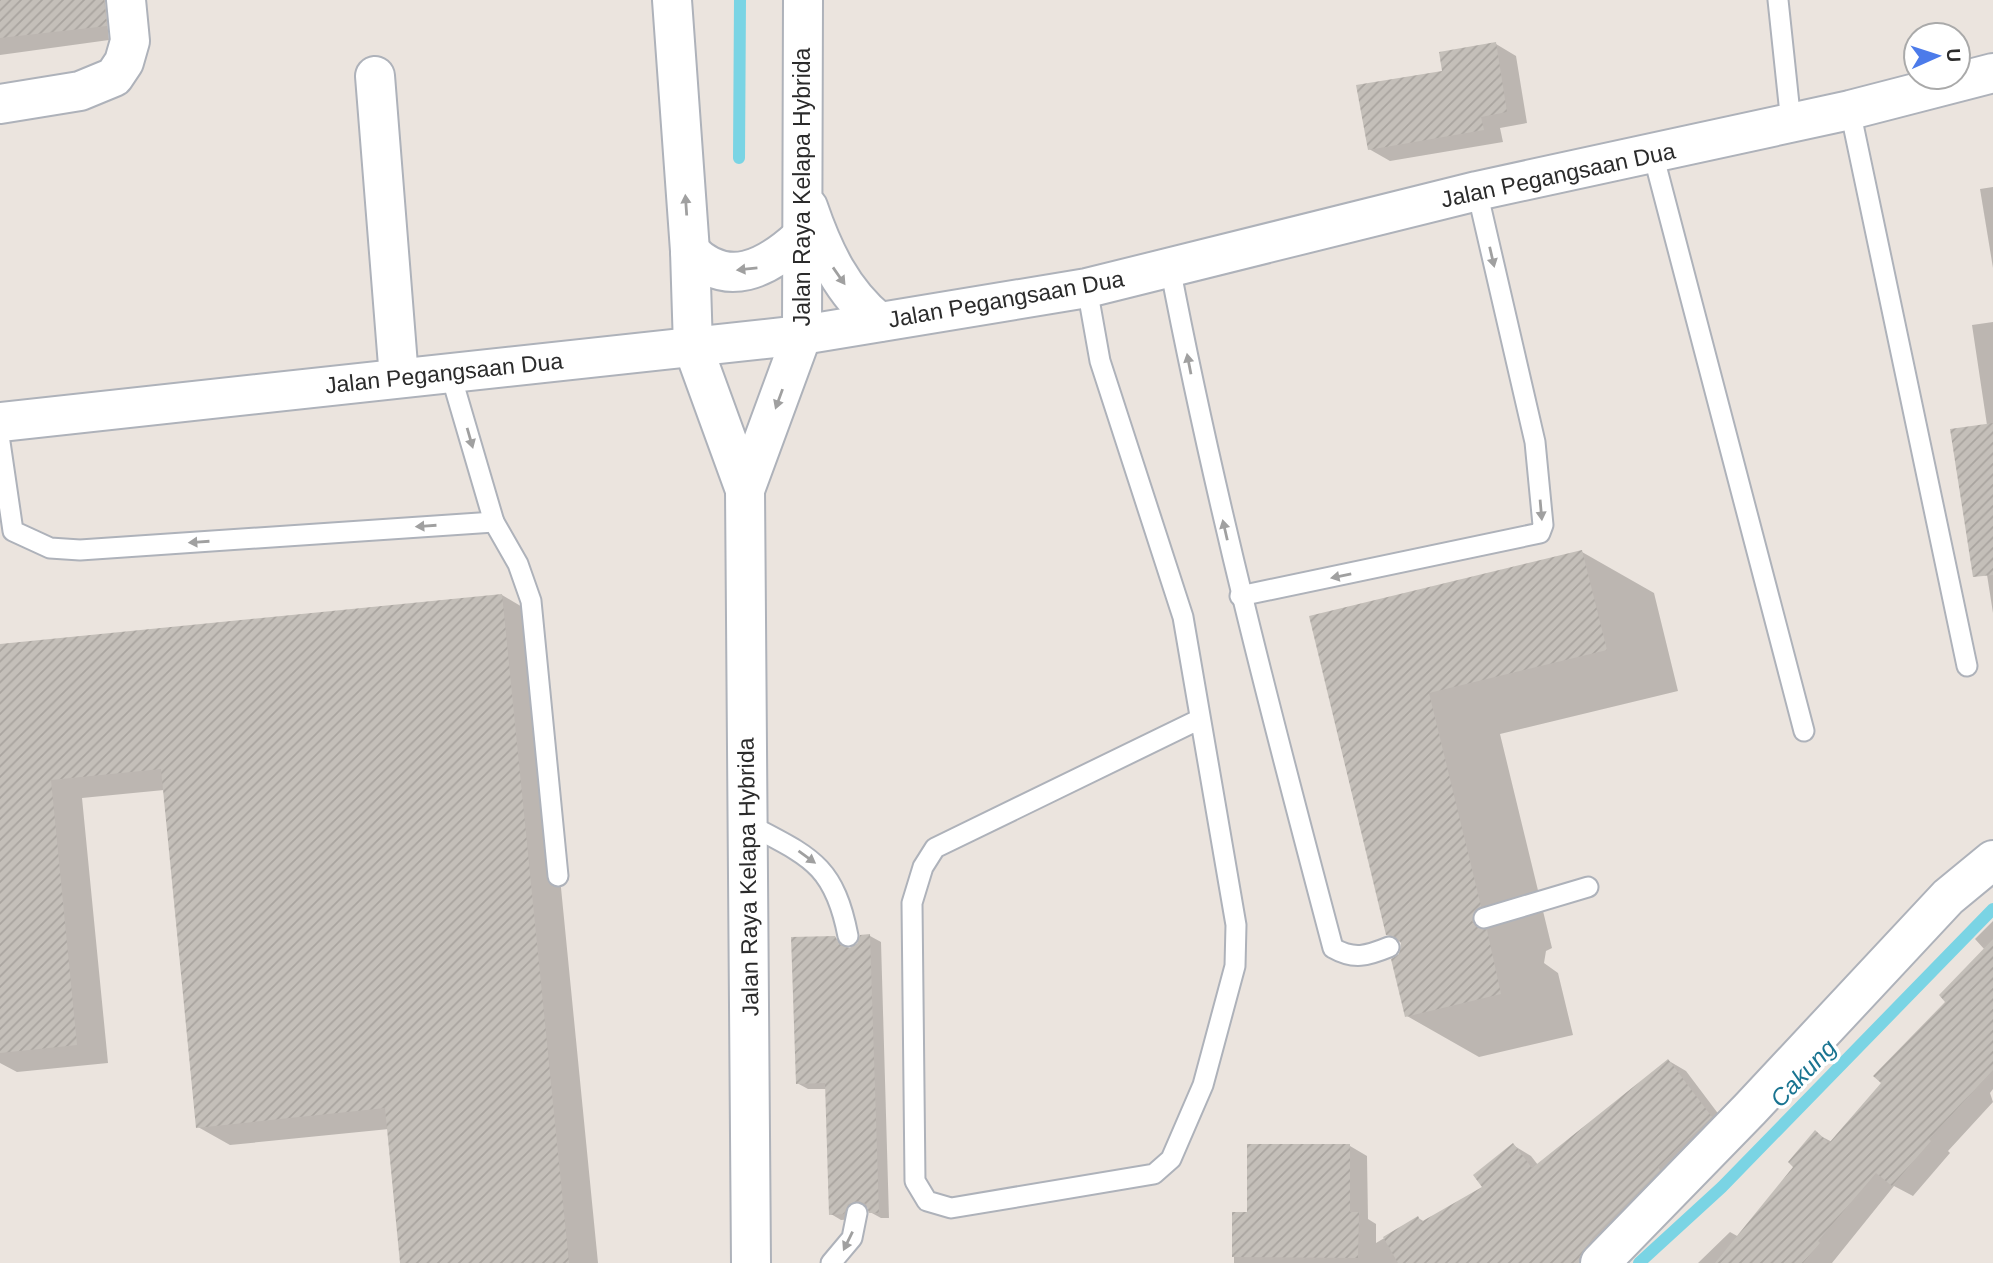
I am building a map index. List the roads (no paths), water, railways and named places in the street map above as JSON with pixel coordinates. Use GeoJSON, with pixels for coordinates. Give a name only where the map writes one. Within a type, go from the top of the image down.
{"type":"FeatureCollection","features":[{"type":"Feature","properties":{"kind":"main road"},"geometry":{"type":"LineString","coordinates":[[0,104],[80,91],[114,77],[124,62],[130,41],[126,0]]}},
{"type":"Feature","properties":{"kind":"main road","name":"Jalan Raya Kelapa Hybrida"},"geometry":{"type":"LineString","coordinates":[[672,0],[690,251],[693,347],[745,491],[751,1263]]}},
{"type":"Feature","properties":{"kind":"main road","name":"Jalan Raya Kelapa Hybrida"},"geometry":{"type":"LineString","coordinates":[[745,491],[802,335],[800,238],[803,0]]}},
{"type":"Feature","properties":{"kind":"main road","name":"Jalan Pegangsaan Dua"},"geometry":{"type":"LineString","coordinates":[[0,422],[802,335],[1087,288],[1477,191],[1850,110],[1993,73]]}},
{"type":"Feature","properties":{"kind":"main road"},"geometry":{"type":"LineString","coordinates":[[375,76],[399,378]]}},
{"type":"Feature","properties":{"kind":"main road"},"geometry":{"type":"LineString","coordinates":[[801,167],[808,205],[835,272],[855,300],[879,322]]}},
{"type":"Feature","properties":{"kind":"main road"},"geometry":{"type":"LineString","coordinates":[[690,251],[700,262],[711,267],[741,271],[757,269],[773,262],[800,238]]}},
{"type":"Feature","properties":{"kind":"main road"},"geometry":{"type":"LineString","coordinates":[[1600,1263],[1750,1109],[1948,897],[1993,860]]}},
{"type":"Feature","properties":{"kind":"lane"},"geometry":{"type":"LineString","coordinates":[[1778,0],[1791,123]]}},
{"type":"Feature","properties":{"kind":"lane"},"geometry":{"type":"LineString","coordinates":[[1850,110],[1967,666]]}},
{"type":"Feature","properties":{"kind":"lane"},"geometry":{"type":"LineString","coordinates":[[1653,154],[1804,731]]}},
{"type":"Feature","properties":{"kind":"lane"},"geometry":{"type":"LineString","coordinates":[[1240,596],[1540,533],[1543,525],[1535,442],[1477,191]]}},
{"type":"Feature","properties":{"kind":"lane"},"geometry":{"type":"LineString","coordinates":[[1170,267],[1202,431],[1240,596],[1333,948],[1345,956],[1362,957],[1389,947]]}},
{"type":"Feature","properties":{"kind":"lane"},"geometry":{"type":"LineString","coordinates":[[1087,288],[1100,361],[1184,617],[1236,925],[1235,965],[1203,1085],[1171,1159],[1154,1174],[951,1208],[927,1201],[915,1181],[912,903],[923,867],[935,848],[1200,719]]}},
{"type":"Feature","properties":{"kind":"lane"},"geometry":{"type":"LineString","coordinates":[[450,372],[494,522],[518,564],[531,601],[558,876]]}},
{"type":"Feature","properties":{"kind":"lane"},"geometry":{"type":"LineString","coordinates":[[0,442],[13,531],[50,548],[80,550],[494,522]]}},
{"type":"Feature","properties":{"kind":"lane"},"geometry":{"type":"LineString","coordinates":[[748,824],[809,857],[829,878],[842,905],[848,936]]}},
{"type":"Feature","properties":{"kind":"lane"},"geometry":{"type":"LineString","coordinates":[[1484,918],[1587,887]]}},
{"type":"Feature","properties":{"kind":"lane"},"geometry":{"type":"LineString","coordinates":[[831,1263],[852,1238],[857,1213]]}},
{"type":"Feature","properties":{"kind":"waterway"},"geometry":{"type":"LineString","coordinates":[[739,158],[740,0]]}},
{"type":"Feature","properties":{"kind":"waterway","name":"Cakung"},"geometry":{"type":"LineString","coordinates":[[1639,1263],[1722,1187],[1993,909]]}}]}
